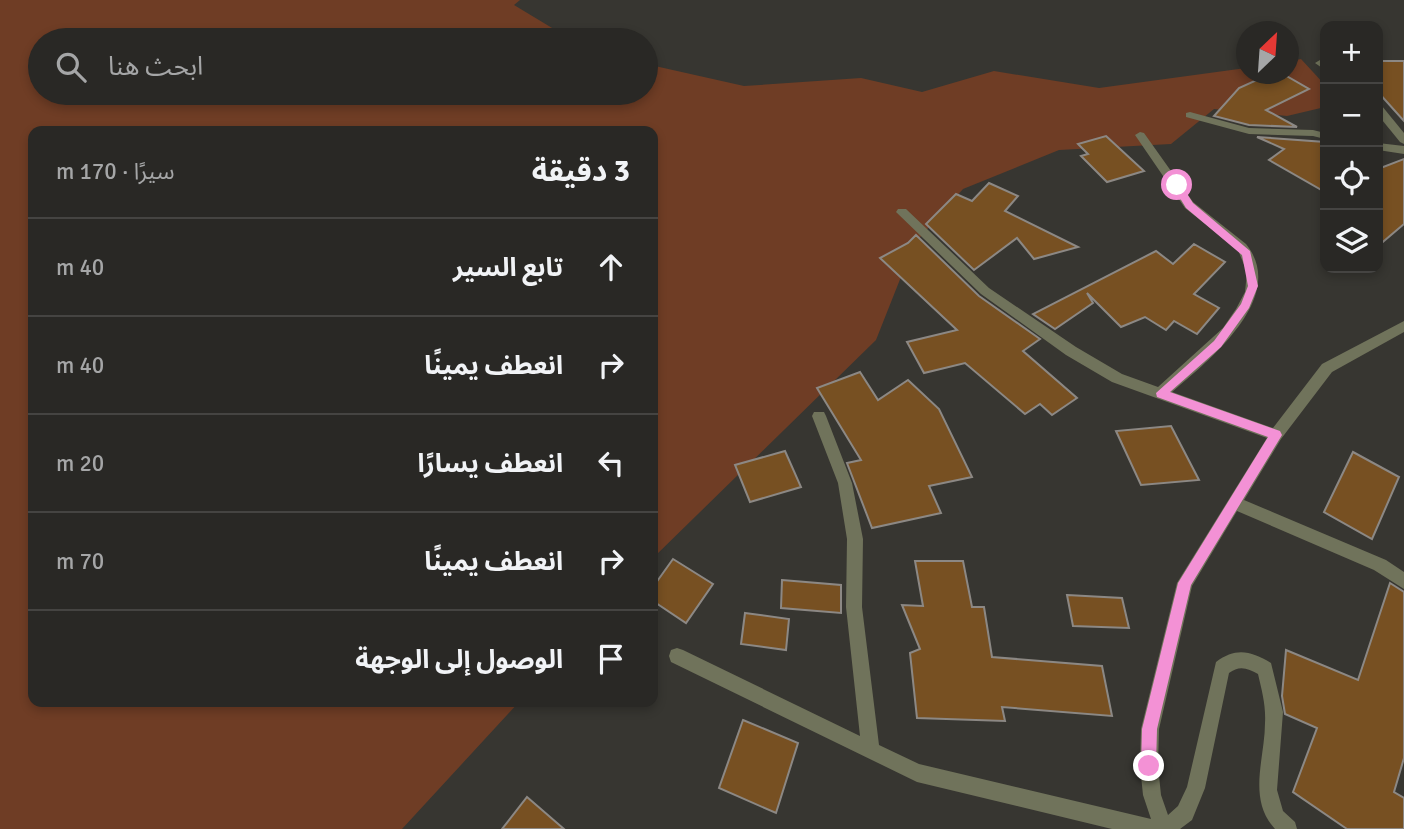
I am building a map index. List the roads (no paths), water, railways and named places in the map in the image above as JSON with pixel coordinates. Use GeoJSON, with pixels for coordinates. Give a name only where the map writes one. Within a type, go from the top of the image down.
{"type":"FeatureCollection","features":[{"type":"Feature","properties":{"kind":"street"},"geometry":{"type":"LineString","coordinates":[[1383,114],[1404,140]]}},
{"type":"Feature","properties":{"kind":"street"},"geometry":{"type":"LineString","coordinates":[[1190,115],[1250,131],[1320,135]]}},
{"type":"Feature","properties":{"kind":"street"},"geometry":{"type":"LineString","coordinates":[[1140,135],[1160,159],[1189,205],[1247,253],[1253,274],[1253,286],[1245,305],[1217,344],[1161,393]]}},
{"type":"Feature","properties":{"kind":"street"},"geometry":{"type":"LineString","coordinates":[[1383,148],[1404,150]]}},
{"type":"Feature","properties":{"kind":"street"},"geometry":{"type":"LineString","coordinates":[[902,212],[985,291],[1071,351],[1117,378],[1276,435]]}},
{"type":"Feature","properties":{"kind":"street"},"geometry":{"type":"LineString","coordinates":[[1288,829],[1279,822],[1266,790],[1275,713],[1265,669],[1248,658],[1233,659],[1222,668],[1196,788],[1185,813],[1164,829],[1151,785],[1150,729],[1185,583],[1276,435],[1328,368],[1404,326]]}},
{"type":"Feature","properties":{"kind":"street"},"geometry":{"type":"LineString","coordinates":[[819,416],[845,482],[855,539],[854,607],[871,751]]}},
{"type":"Feature","properties":{"kind":"street"},"geometry":{"type":"LineString","coordinates":[[1234,503],[1380,565],[1404,581]]}},
{"type":"Feature","properties":{"kind":"street"},"geometry":{"type":"LineString","coordinates":[[677,656],[917,774],[1152,829]]}}]}
